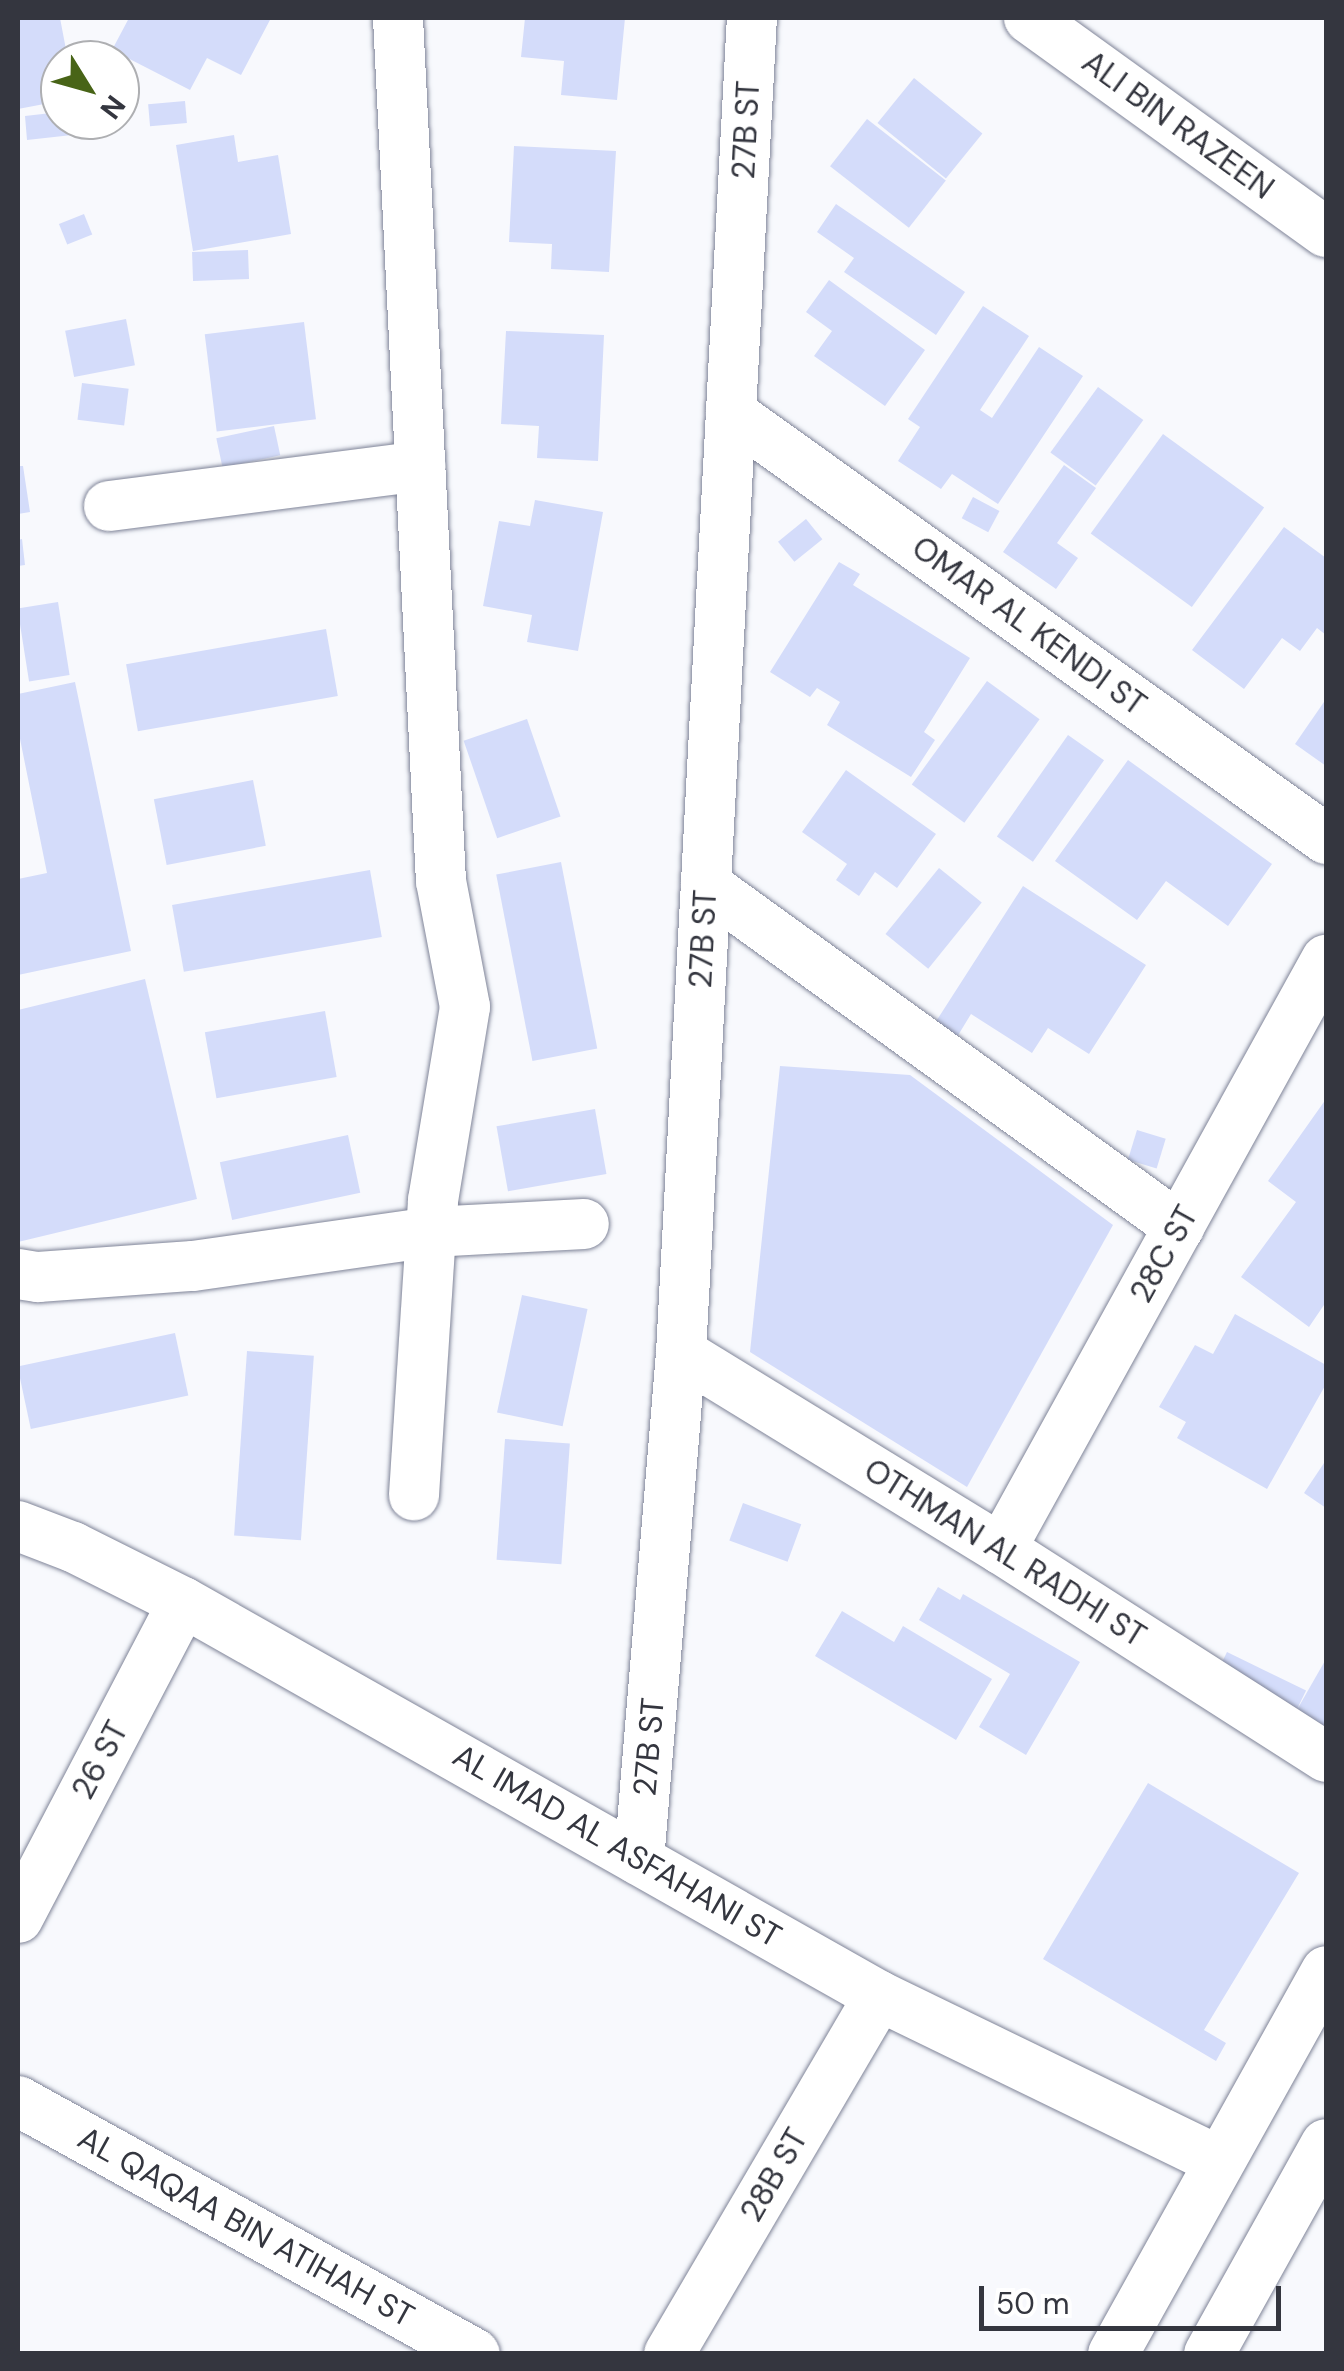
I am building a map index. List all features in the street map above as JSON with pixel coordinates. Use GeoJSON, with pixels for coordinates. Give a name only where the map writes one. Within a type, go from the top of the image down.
{"type":"FeatureCollection","features":[{"type":"Feature","properties":{"kind":"street"},"geometry":{"type":"LineString","coordinates":[[398,18],[440,880],[465,1007],[431,1232],[414,1496]]}},
{"type":"Feature","properties":{"kind":"street","name":"27B ST"},"geometry":{"type":"LineString","coordinates":[[640,1860],[681,1353],[752,18]]}},
{"type":"Feature","properties":{"kind":"street","name":"ALI BIN RAZEEN"},"geometry":{"type":"LineString","coordinates":[[1029,18],[1326,232]]}},
{"type":"Feature","properties":{"kind":"street","name":"OMAR AL KENDI ST"},"geometry":{"type":"LineString","coordinates":[[731,413],[1326,839]]}},
{"type":"Feature","properties":{"kind":"street"},"geometry":{"type":"LineString","coordinates":[[109,506],[420,466]]}},
{"type":"Feature","properties":{"kind":"street"},"geometry":{"type":"LineString","coordinates":[[706,885],[1179,1228]]}},
{"type":"Feature","properties":{"kind":"street","name":"28C ST"},"geometry":{"type":"LineString","coordinates":[[1001,1549],[1326,960]]}},
{"type":"Feature","properties":{"kind":"street"},"geometry":{"type":"LineString","coordinates":[[18,1274],[38,1277],[193,1266],[431,1232],[584,1224]]}},
{"type":"Feature","properties":{"kind":"street","name":"OTHMAN AL RADHI ST"},"geometry":{"type":"LineString","coordinates":[[681,1353],[1001,1549],[1326,1758]]}},
{"type":"Feature","properties":{"kind":"street","name":"AL IMAD AL ASFAHANI ST"},"geometry":{"type":"LineString","coordinates":[[18,1526],[73,1547],[184,1602],[879,1996],[1219,2161]]}},
{"type":"Feature","properties":{"kind":"street","name":"26 ST"},"geometry":{"type":"LineString","coordinates":[[18,1918],[184,1602]]}},
{"type":"Feature","properties":{"kind":"street"},"geometry":{"type":"LineString","coordinates":[[1113,2354],[1326,1971]]}},
{"type":"Feature","properties":{"kind":"street","name":"28B ST"},"geometry":{"type":"LineString","coordinates":[[669,2354],[879,1996]]}},
{"type":"Feature","properties":{"kind":"street","name":"AL QAQAA BIN ATIHAH ST"},"geometry":{"type":"LineString","coordinates":[[18,2101],[475,2354]]}},
{"type":"Feature","properties":{"kind":"street"},"geometry":{"type":"LineString","coordinates":[[1209,2354],[1320,2165]]}},
{"type":"Feature","properties":{"kind":"building"},"geometry":{"type":"Polygon","coordinates":[[[18,18],[60,18],[64,40],[40,40],[40,105],[18,109],[18,18]]]}},
{"type":"Feature","properties":{"kind":"building"},"geometry":{"type":"Polygon","coordinates":[[[129,18],[271,18],[241,75],[207,58],[190,90],[140,64],[140,40],[117,40],[129,18]]]}},
{"type":"Feature","properties":{"kind":"building"},"geometry":{"type":"Polygon","coordinates":[[[525,18],[625,18],[617,100],[561,95],[564,61],[521,57],[525,18]]]}},
{"type":"Feature","properties":{"kind":"building"},"geometry":{"type":"Polygon","coordinates":[[[914,78],[982,133],[946,178],[877,123],[914,78]]]}},
{"type":"Feature","properties":{"kind":"building"},"geometry":{"type":"Polygon","coordinates":[[[185,101],[187,123],[150,126],[148,104],[185,101]]]}},
{"type":"Feature","properties":{"kind":"building"},"geometry":{"type":"Polygon","coordinates":[[[40,114],[40,139],[27,140],[25,116],[40,114]]]}},
{"type":"Feature","properties":{"kind":"building"},"geometry":{"type":"Polygon","coordinates":[[[867,119],[946,181],[909,228],[830,166],[867,119]]]}},
{"type":"Feature","properties":{"kind":"building"},"geometry":{"type":"Polygon","coordinates":[[[234,135],[238,162],[278,155],[291,234],[193,251],[176,145],[234,135]]]}},
{"type":"Feature","properties":{"kind":"building"},"geometry":{"type":"Polygon","coordinates":[[[514,146],[616,151],[609,272],[551,269],[552,244],[509,242],[514,146]]]}},
{"type":"Feature","properties":{"kind":"building"},"geometry":{"type":"Polygon","coordinates":[[[836,204],[965,292],[936,335],[844,272],[854,258],[817,232],[836,204]]]}},
{"type":"Feature","properties":{"kind":"building"},"geometry":{"type":"Polygon","coordinates":[[[84,214],[92,234],[67,245],[59,224],[84,214]]]}},
{"type":"Feature","properties":{"kind":"building"},"geometry":{"type":"Polygon","coordinates":[[[248,250],[249,279],[193,281],[192,252],[248,250]]]}},
{"type":"Feature","properties":{"kind":"building"},"geometry":{"type":"Polygon","coordinates":[[[829,280],[925,350],[885,406],[814,356],[832,331],[806,312],[829,280]]]}},
{"type":"Feature","properties":{"kind":"building"},"geometry":{"type":"Polygon","coordinates":[[[983,306],[1029,336],[980,410],[992,418],[1039,347],[1083,376],[998,504],[952,474],[941,489],[898,461],[920,427],[908,419],[983,306]]]}},
{"type":"Feature","properties":{"kind":"building"},"geometry":{"type":"Polygon","coordinates":[[[126,319],[135,365],[74,377],[65,331],[126,319]]]}},
{"type":"Feature","properties":{"kind":"building"},"geometry":{"type":"Polygon","coordinates":[[[304,322],[316,419],[217,431],[205,334],[304,322]]]}},
{"type":"Feature","properties":{"kind":"building"},"geometry":{"type":"Polygon","coordinates":[[[506,331],[604,335],[598,461],[537,458],[539,426],[501,424],[506,331]]]}},
{"type":"Feature","properties":{"kind":"building"},"geometry":{"type":"Polygon","coordinates":[[[82,383],[129,389],[124,425],[77,420],[82,383]]]}},
{"type":"Feature","properties":{"kind":"building"},"geometry":{"type":"Polygon","coordinates":[[[1098,387],[1143,420],[1096,485],[1050,453],[1098,387]]]}},
{"type":"Feature","properties":{"kind":"building"},"geometry":{"type":"Polygon","coordinates":[[[274,426],[280,455],[223,468],[216,438],[274,426]]]}},
{"type":"Feature","properties":{"kind":"building"},"geometry":{"type":"Polygon","coordinates":[[[1163,434],[1264,507],[1192,607],[1091,534],[1163,434]]]}},
{"type":"Feature","properties":{"kind":"building"},"geometry":{"type":"Polygon","coordinates":[[[1064,465],[1096,488],[1057,543],[1078,558],[1056,589],[1003,552],[1064,465]]]}},
{"type":"Feature","properties":{"kind":"building"},"geometry":{"type":"Polygon","coordinates":[[[18,466],[23,466],[30,512],[18,514],[18,466]]]}},
{"type":"Feature","properties":{"kind":"building"},"geometry":{"type":"Polygon","coordinates":[[[973,497],[999,511],[988,532],[962,518],[973,497]]]}},
{"type":"Feature","properties":{"kind":"building"},"geometry":{"type":"Polygon","coordinates":[[[535,500],[603,512],[578,651],[527,642],[532,615],[483,606],[499,521],[530,526],[535,500]]]}},
{"type":"Feature","properties":{"kind":"building"},"geometry":{"type":"Polygon","coordinates":[[[806,519],[822,539],[794,562],[778,542],[806,519]]]}},
{"type":"Feature","properties":{"kind":"building"},"geometry":{"type":"Polygon","coordinates":[[[1284,527],[1326,558],[1326,635],[1317,628],[1300,651],[1282,638],[1244,689],[1192,650],[1284,527]]]}},
{"type":"Feature","properties":{"kind":"building"},"geometry":{"type":"Polygon","coordinates":[[[22,539],[25,565],[18,566],[18,540],[22,539]]]}},
{"type":"Feature","properties":{"kind":"building"},"geometry":{"type":"Polygon","coordinates":[[[839,562],[860,574],[853,585],[970,658],[924,732],[935,740],[911,777],[827,725],[840,702],[817,688],[810,697],[770,672],[839,562]]]}},
{"type":"Feature","properties":{"kind":"building"},"geometry":{"type":"Polygon","coordinates":[[[58,602],[70,675],[29,682],[18,608],[58,602]]]}},
{"type":"Feature","properties":{"kind":"building"},"geometry":{"type":"Polygon","coordinates":[[[326,629],[338,696],[138,731],[126,664],[326,629]]]}},
{"type":"Feature","properties":{"kind":"building"},"geometry":{"type":"Polygon","coordinates":[[[987,681],[1040,719],[964,823],[912,785],[987,681]]]}},
{"type":"Feature","properties":{"kind":"building"},"geometry":{"type":"Polygon","coordinates":[[[75,682],[131,951],[18,975],[18,879],[47,873],[18,729],[18,694],[75,682]]]}},
{"type":"Feature","properties":{"kind":"building"},"geometry":{"type":"Polygon","coordinates":[[[1326,699],[1326,766],[1295,744],[1326,699]]]}},
{"type":"Feature","properties":{"kind":"building"},"geometry":{"type":"Polygon","coordinates":[[[527,719],[561,816],[497,838],[464,741],[527,719]]]}},
{"type":"Feature","properties":{"kind":"building"},"geometry":{"type":"Polygon","coordinates":[[[1068,735],[1104,760],[1033,862],[997,837],[1068,735]]]}},
{"type":"Feature","properties":{"kind":"building"},"geometry":{"type":"Polygon","coordinates":[[[1128,760],[1272,864],[1228,926],[1166,881],[1137,920],[1055,861],[1128,760]]]}},
{"type":"Feature","properties":{"kind":"building"},"geometry":{"type":"Polygon","coordinates":[[[846,770],[936,834],[897,888],[875,872],[859,896],[836,880],[847,864],[802,832],[846,770]]]}},
{"type":"Feature","properties":{"kind":"building"},"geometry":{"type":"Polygon","coordinates":[[[253,780],[266,846],[167,865],[154,799],[253,780]]]}},
{"type":"Feature","properties":{"kind":"building"},"geometry":{"type":"Polygon","coordinates":[[[561,862],[597,1049],[532,1061],[496,875],[561,862]]]}},
{"type":"Feature","properties":{"kind":"building"},"geometry":{"type":"Polygon","coordinates":[[[939,868],[982,903],[928,969],[886,934],[939,868]]]}},
{"type":"Feature","properties":{"kind":"building"},"geometry":{"type":"Polygon","coordinates":[[[370,870],[382,937],[184,972],[172,905],[370,870]]]}},
{"type":"Feature","properties":{"kind":"building"},"geometry":{"type":"Polygon","coordinates":[[[1023,886],[1146,965],[1089,1054],[1048,1028],[1032,1053],[971,1014],[957,1037],[935,1023],[1023,886]]]}},
{"type":"Feature","properties":{"kind":"building"},"geometry":{"type":"Polygon","coordinates":[[[145,979],[197,1199],[18,1242],[18,1010],[145,979]]]}},
{"type":"Feature","properties":{"kind":"building"},"geometry":{"type":"Polygon","coordinates":[[[325,1011],[337,1077],[216,1098],[205,1032],[325,1011]]]}},
{"type":"Feature","properties":{"kind":"building"},"geometry":{"type":"Polygon","coordinates":[[[780,1066],[910,1075],[1113,1225],[967,1487],[750,1352],[780,1066]]]}},
{"type":"Feature","properties":{"kind":"building"},"geometry":{"type":"Polygon","coordinates":[[[1326,1099],[1326,1302],[1309,1327],[1241,1277],[1296,1202],[1268,1181],[1326,1099]]]}},
{"type":"Feature","properties":{"kind":"building"},"geometry":{"type":"Polygon","coordinates":[[[595,1109],[606,1174],[508,1191],[497,1126],[595,1109]]]}},
{"type":"Feature","properties":{"kind":"building"},"geometry":{"type":"Polygon","coordinates":[[[1137,1130],[1166,1139],[1157,1168],[1128,1160],[1137,1130]]]}},
{"type":"Feature","properties":{"kind":"building"},"geometry":{"type":"Polygon","coordinates":[[[348,1135],[360,1193],[232,1220],[220,1162],[348,1135]]]}},
{"type":"Feature","properties":{"kind":"building"},"geometry":{"type":"Polygon","coordinates":[[[522,1295],[588,1309],[563,1426],[497,1412],[522,1295]]]}},
{"type":"Feature","properties":{"kind":"building"},"geometry":{"type":"Polygon","coordinates":[[[1235,1314],[1326,1365],[1326,1384],[1267,1489],[1177,1438],[1186,1422],[1159,1407],[1195,1345],[1213,1354],[1235,1314]]]}},
{"type":"Feature","properties":{"kind":"building"},"geometry":{"type":"Polygon","coordinates":[[[175,1333],[188,1396],[31,1429],[18,1366],[175,1333]]]}},
{"type":"Feature","properties":{"kind":"building"},"geometry":{"type":"Polygon","coordinates":[[[247,1351],[314,1356],[301,1540],[234,1536],[247,1351]]]}},
{"type":"Feature","properties":{"kind":"building"},"geometry":{"type":"Polygon","coordinates":[[[505,1439],[570,1444],[561,1564],[497,1560],[505,1439]]]}},
{"type":"Feature","properties":{"kind":"building"},"geometry":{"type":"Polygon","coordinates":[[[1326,1460],[1326,1508],[1304,1493],[1326,1460]]]}},
{"type":"Feature","properties":{"kind":"building"},"geometry":{"type":"Polygon","coordinates":[[[743,1503],[801,1524],[788,1562],[729,1541],[743,1503]]]}},
{"type":"Feature","properties":{"kind":"building"},"geometry":{"type":"Polygon","coordinates":[[[938,1587],[960,1600],[963,1594],[1080,1662],[1026,1755],[979,1727],[1010,1674],[919,1620],[938,1587]]]}},
{"type":"Feature","properties":{"kind":"building"},"geometry":{"type":"Polygon","coordinates":[[[842,1611],[894,1642],[903,1626],[992,1679],[956,1740],[815,1656],[842,1611]]]}},
{"type":"Feature","properties":{"kind":"building"},"geometry":{"type":"Polygon","coordinates":[[[1227,1652],[1306,1691],[1295,1713],[1216,1674],[1227,1652]]]}},
{"type":"Feature","properties":{"kind":"building"},"geometry":{"type":"Polygon","coordinates":[[[1326,1659],[1326,1734],[1294,1715],[1326,1659]]]}},
{"type":"Feature","properties":{"kind":"building"},"geometry":{"type":"Polygon","coordinates":[[[1148,1783],[1299,1873],[1204,2030],[1226,2043],[1216,2061],[1043,1959],[1148,1783]]]}}]}
